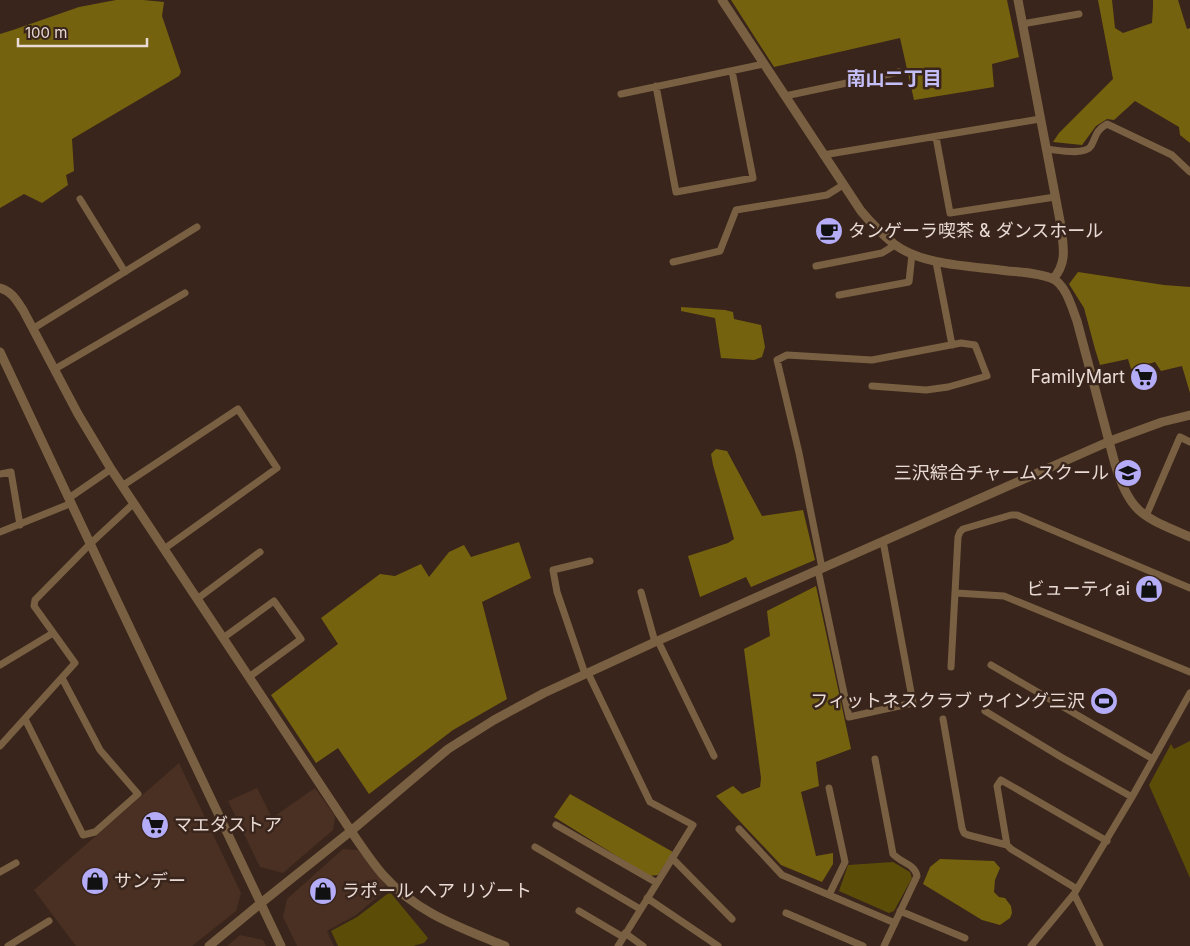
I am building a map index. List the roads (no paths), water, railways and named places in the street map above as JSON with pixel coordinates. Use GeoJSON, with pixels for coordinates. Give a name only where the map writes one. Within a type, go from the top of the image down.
{"type":"FeatureCollection","features":[{"type":"Feature","properties":{"kind":"street"},"geometry":{"type":"LineString","coordinates":[[722,0],[861,211],[895,245],[912,254],[936,262],[1035,274],[1054,279],[1062,287],[1077,321],[1120,482],[1138,510],[1154,522],[1190,537]]}},
{"type":"Feature","properties":{"kind":"street"},"geometry":{"type":"LineString","coordinates":[[1018,0],[1061,226],[1064,262],[1060,272],[1054,279]]}},
{"type":"Feature","properties":{"kind":"street"},"geometry":{"type":"LineString","coordinates":[[1022,24],[1079,14]]}},
{"type":"Feature","properties":{"kind":"street"},"geometry":{"type":"LineString","coordinates":[[621,94],[764,64]]}},
{"type":"Feature","properties":{"kind":"street"},"geometry":{"type":"LineString","coordinates":[[656,86],[676,192],[753,178],[732,71]]}},
{"type":"Feature","properties":{"kind":"street"},"geometry":{"type":"LineString","coordinates":[[785,96],[899,72]]}},
{"type":"Feature","properties":{"kind":"street"},"geometry":{"type":"LineString","coordinates":[[824,156],[1040,119]]}},
{"type":"Feature","properties":{"kind":"street"},"geometry":{"type":"LineString","coordinates":[[1046,149],[1084,152],[1090,149],[1099,129],[1107,124],[1172,155],[1190,172]]}},
{"type":"Feature","properties":{"kind":"street"},"geometry":{"type":"LineString","coordinates":[[936,137],[950,213],[1055,197]]}},
{"type":"Feature","properties":{"kind":"street"},"geometry":{"type":"LineString","coordinates":[[673,262],[720,251],[736,210],[827,195],[843,184]]}},
{"type":"Feature","properties":{"kind":"street"},"geometry":{"type":"LineString","coordinates":[[80,199],[125,272]]}},
{"type":"Feature","properties":{"kind":"street"},"geometry":{"type":"LineString","coordinates":[[34,328],[197,227]]}},
{"type":"Feature","properties":{"kind":"street"},"geometry":{"type":"LineString","coordinates":[[816,266],[882,253],[895,245]]}},
{"type":"Feature","properties":{"kind":"street"},"geometry":{"type":"LineString","coordinates":[[839,294],[909,282],[912,254]]}},
{"type":"Feature","properties":{"kind":"street"},"geometry":{"type":"LineString","coordinates":[[936,262],[952,345]]}},
{"type":"Feature","properties":{"kind":"street"},"geometry":{"type":"LineString","coordinates":[[0,288],[6,289],[13,295],[23,310],[78,414],[111,469],[351,831],[382,874],[412,901],[441,919],[505,946]]}},
{"type":"Feature","properties":{"kind":"street"},"geometry":{"type":"LineString","coordinates":[[55,370],[185,294]]}},
{"type":"Feature","properties":{"kind":"street"},"geometry":{"type":"LineString","coordinates":[[872,386],[926,390],[948,387],[987,376],[974,345],[961,343],[872,360],[786,355],[777,360],[799,453],[849,717],[913,703],[883,541]]}},
{"type":"Feature","properties":{"kind":"street"},"geometry":{"type":"LineString","coordinates":[[0,352],[281,946]]}},
{"type":"Feature","properties":{"kind":"street"},"geometry":{"type":"LineString","coordinates":[[122,486],[238,410],[277,468],[164,550]]}},
{"type":"Feature","properties":{"kind":"street"},"geometry":{"type":"LineString","coordinates":[[209,946],[351,831],[448,748],[494,720],[587,673],[1110,441],[1162,422],[1190,415]]}},
{"type":"Feature","properties":{"kind":"street"},"geometry":{"type":"LineString","coordinates":[[1146,516],[1180,437],[1190,442]]}},
{"type":"Feature","properties":{"kind":"street"},"geometry":{"type":"LineString","coordinates":[[0,532],[20,525],[70,500],[111,469]]}},
{"type":"Feature","properties":{"kind":"street"},"geometry":{"type":"LineString","coordinates":[[0,474],[11,472],[20,525]]}},
{"type":"Feature","properties":{"kind":"street"},"geometry":{"type":"LineString","coordinates":[[0,746],[75,663],[34,606],[35,600],[90,544],[134,503]]}},
{"type":"Feature","properties":{"kind":"street"},"geometry":{"type":"LineString","coordinates":[[951,667],[958,537],[963,529],[1011,514],[1017,515],[1190,588]]}},
{"type":"Feature","properties":{"kind":"street"},"geometry":{"type":"LineString","coordinates":[[197,599],[260,552]]}},
{"type":"Feature","properties":{"kind":"street"},"geometry":{"type":"LineString","coordinates":[[590,561],[553,570],[557,592],[587,673],[650,802],[693,825],[618,946]]}},
{"type":"Feature","properties":{"kind":"street"},"geometry":{"type":"LineString","coordinates":[[641,592],[656,642],[714,756]]}},
{"type":"Feature","properties":{"kind":"street"},"geometry":{"type":"LineString","coordinates":[[956,593],[1004,596],[1190,672]]}},
{"type":"Feature","properties":{"kind":"street"},"geometry":{"type":"LineString","coordinates":[[223,638],[274,601],[301,639],[249,677]]}},
{"type":"Feature","properties":{"kind":"street"},"geometry":{"type":"LineString","coordinates":[[0,665],[53,633]]}},
{"type":"Feature","properties":{"kind":"street"},"geometry":{"type":"LineString","coordinates":[[991,665],[1153,759]]}},
{"type":"Feature","properties":{"kind":"street"},"geometry":{"type":"LineString","coordinates":[[25,719],[83,835],[95,832],[138,794],[100,750],[62,678]]}},
{"type":"Feature","properties":{"kind":"street"},"geometry":{"type":"LineString","coordinates":[[1031,946],[1076,892],[1190,693]]}},
{"type":"Feature","properties":{"kind":"street"},"geometry":{"type":"LineString","coordinates":[[985,711],[1132,797]]}},
{"type":"Feature","properties":{"kind":"street"},"geometry":{"type":"LineString","coordinates":[[943,719],[964,833],[1008,845]]}},
{"type":"Feature","properties":{"kind":"street"},"geometry":{"type":"LineString","coordinates":[[875,759],[893,854],[914,868],[917,876],[884,946]]}},
{"type":"Feature","properties":{"kind":"street"},"geometry":{"type":"LineString","coordinates":[[1100,946],[1076,892],[1011,849],[1008,845],[997,786],[1001,780],[1106,842]]}},
{"type":"Feature","properties":{"kind":"street"},"geometry":{"type":"LineString","coordinates":[[829,788],[845,862],[829,895]]}},
{"type":"Feature","properties":{"kind":"street"},"geometry":{"type":"LineString","coordinates":[[556,825],[657,883]]}},
{"type":"Feature","properties":{"kind":"street"},"geometry":{"type":"LineString","coordinates":[[739,829],[782,874],[895,923]]}},
{"type":"Feature","properties":{"kind":"street"},"geometry":{"type":"LineString","coordinates":[[535,847],[640,909]]}},
{"type":"Feature","properties":{"kind":"street"},"geometry":{"type":"LineString","coordinates":[[672,858],[732,919]]}},
{"type":"Feature","properties":{"kind":"street"},"geometry":{"type":"LineString","coordinates":[[0,872],[16,863]]}},
{"type":"Feature","properties":{"kind":"street"},"geometry":{"type":"LineString","coordinates":[[647,898],[718,946]]}},
{"type":"Feature","properties":{"kind":"street"},"geometry":{"type":"LineString","coordinates":[[579,911],[643,946]]}},
{"type":"Feature","properties":{"kind":"street"},"geometry":{"type":"LineString","coordinates":[[900,911],[965,938]]}},
{"type":"Feature","properties":{"kind":"street"},"geometry":{"type":"LineString","coordinates":[[786,913],[863,946]]}},
{"type":"Feature","properties":{"kind":"street"},"geometry":{"type":"LineString","coordinates":[[8,946],[49,921]]}},
{"type":"Feature","properties":{"kind":"place","name":"タンゲーラ喫茶 & ダンスホール"},"geometry":{"type":"Point","coordinates":[829,231]}},
{"type":"Feature","properties":{"kind":"place","name":"FamilyMart"},"geometry":{"type":"Point","coordinates":[1144,377]}},
{"type":"Feature","properties":{"kind":"place","name":"三沢綜合チャームスクール"},"geometry":{"type":"Point","coordinates":[1128,473]}},
{"type":"Feature","properties":{"kind":"place","name":"ビューティai"},"geometry":{"type":"Point","coordinates":[1149,589]}},
{"type":"Feature","properties":{"kind":"place","name":"フィットネスクラブ ウイング三沢"},"geometry":{"type":"Point","coordinates":[1104,701]}},
{"type":"Feature","properties":{"kind":"place","name":"マエダストア"},"geometry":{"type":"Point","coordinates":[155,825]}},
{"type":"Feature","properties":{"kind":"place","name":"サンデー"},"geometry":{"type":"Point","coordinates":[95,881]}},
{"type":"Feature","properties":{"kind":"place","name":"ラポール ヘア リゾート"},"geometry":{"type":"Point","coordinates":[323,891]}},
{"type":"Feature","properties":{"kind":"district","name":"南山二丁目"},"geometry":{"type":"Point","coordinates":[894,78]}}]}
